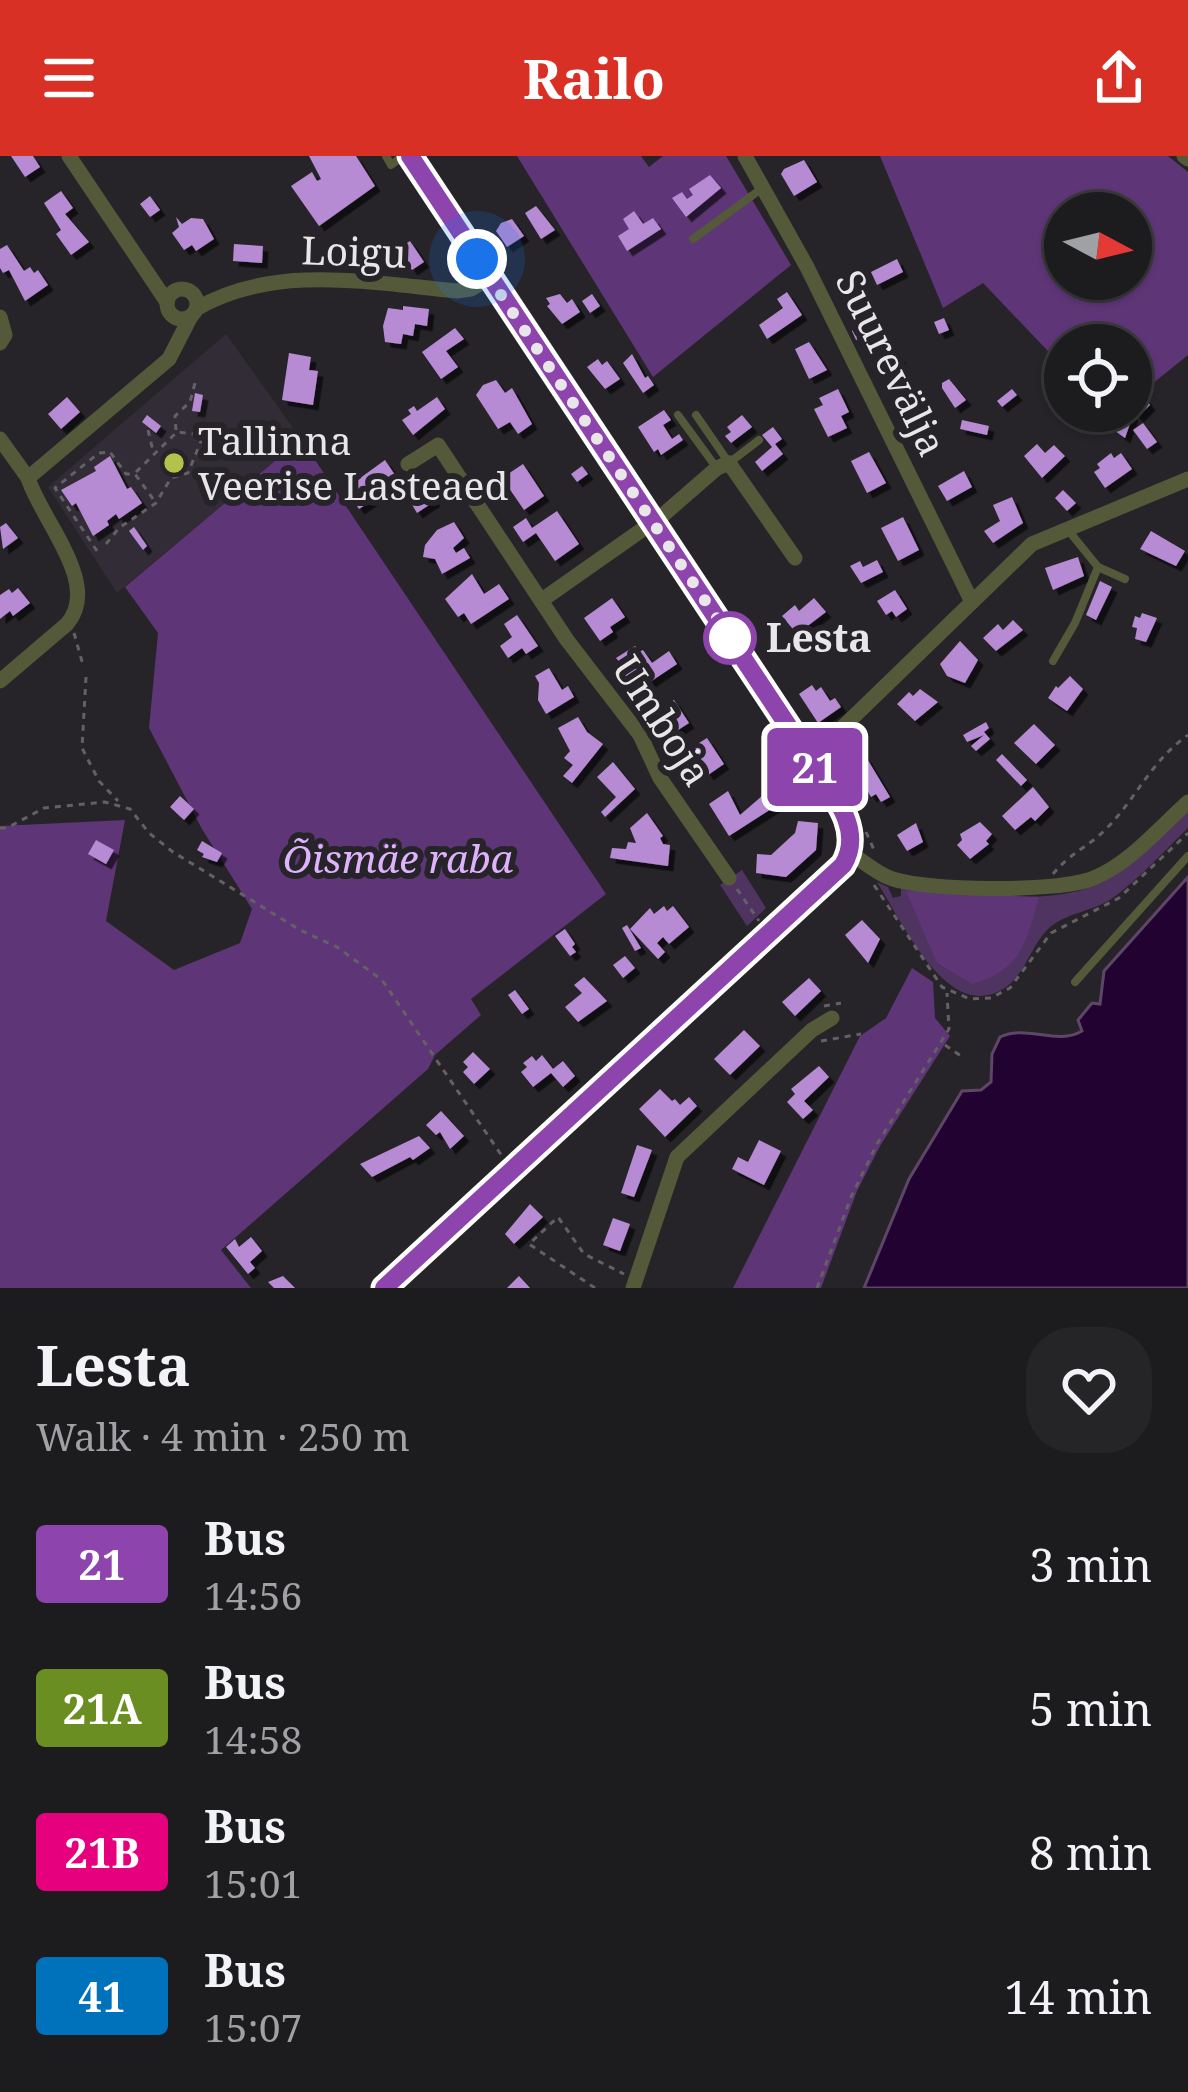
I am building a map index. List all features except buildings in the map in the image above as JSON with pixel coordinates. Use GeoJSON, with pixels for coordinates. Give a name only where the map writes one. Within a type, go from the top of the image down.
{"type":"FeatureCollection","features":[{"type":"Feature","properties":{"kind":"street","name":"Loigu"},"geometry":{"type":"LineString","coordinates":[[70,156],[157,282],[182,304],[315,277],[458,291],[490,278]]}},
{"type":"Feature","properties":{"kind":"street"},"geometry":{"type":"LineString","coordinates":[[384,1288],[843,865],[850,853],[849,824],[810,759],[407,156]]}},
{"type":"Feature","properties":{"kind":"street","name":"Suurevälja"},"geometry":{"type":"LineString","coordinates":[[747,157],[818,288],[972,602]]}},
{"type":"Feature","properties":{"kind":"street"},"geometry":{"type":"LineString","coordinates":[[28,478],[169,359],[181,338],[182,304]]}},
{"type":"Feature","properties":{"kind":"street"},"geometry":{"type":"LineString","coordinates":[[0,316],[5,335],[0,344]]}},
{"type":"Feature","properties":{"kind":"street"},"geometry":{"type":"LineString","coordinates":[[0,439],[28,478],[72,567],[80,597],[71,620],[0,681]]}},
{"type":"Feature","properties":{"kind":"street","name":"Umboja"},"geometry":{"type":"LineString","coordinates":[[408,464],[439,445],[567,640],[640,735],[660,778],[729,878]]}},
{"type":"Feature","properties":{"kind":"street"},"geometry":{"type":"LineString","coordinates":[[542,599],[653,522],[723,465],[795,558]]}},
{"type":"Feature","properties":{"kind":"street"},"geometry":{"type":"LineString","coordinates":[[810,759],[1032,544],[1188,479]]}},
{"type":"Feature","properties":{"kind":"street"},"geometry":{"type":"LineString","coordinates":[[850,853],[881,874],[917,884],[1059,887],[1112,868],[1188,802]]}},
{"type":"Feature","properties":{"kind":"street"},"geometry":{"type":"LineString","coordinates":[[632,1286],[677,1156],[812,1030],[832,1018]]}},
{"type":"Feature","properties":{"kind":"lane"},"geometry":{"type":"LineString","coordinates":[[386,156],[392,165],[407,156]]}},
{"type":"Feature","properties":{"kind":"lane"},"geometry":{"type":"LineString","coordinates":[[693,239],[763,188]]}},
{"type":"Feature","properties":{"kind":"lane"},"geometry":{"type":"LineString","coordinates":[[678,415],[723,465]]}},
{"type":"Feature","properties":{"kind":"lane"},"geometry":{"type":"LineString","coordinates":[[696,415],[723,465]]}},
{"type":"Feature","properties":{"kind":"lane"},"geometry":{"type":"LineString","coordinates":[[723,465],[759,440]]}},
{"type":"Feature","properties":{"kind":"lane"},"geometry":{"type":"LineString","coordinates":[[1067,529],[1098,567],[1125,579]]}},
{"type":"Feature","properties":{"kind":"lane"},"geometry":{"type":"LineString","coordinates":[[1053,661],[1098,567]]}},
{"type":"Feature","properties":{"kind":"lane"},"geometry":{"type":"LineString","coordinates":[[1075,982],[1188,856]]}},
{"type":"Feature","properties":{"kind":"path"},"geometry":{"type":"LineString","coordinates":[[177,432],[175,416],[190,402],[195,383]]}},
{"type":"Feature","properties":{"kind":"path"},"geometry":{"type":"LineString","coordinates":[[97,550],[55,488],[99,454],[110,452],[126,474],[135,473],[177,432],[228,438],[244,429]]}},
{"type":"Feature","properties":{"kind":"path"},"geometry":{"type":"LineString","coordinates":[[148,430],[154,452]]}},
{"type":"Feature","properties":{"kind":"path"},"geometry":{"type":"LineString","coordinates":[[106,544],[118,528],[156,503],[171,478],[188,472],[204,434]]}},
{"type":"Feature","properties":{"kind":"path"},"geometry":{"type":"LineString","coordinates":[[135,473],[156,503]]}},
{"type":"Feature","properties":{"kind":"path"},"geometry":{"type":"LineString","coordinates":[[61,519],[70,513]]}},
{"type":"Feature","properties":{"kind":"path"},"geometry":{"type":"LineString","coordinates":[[71,620],[83,665]]}},
{"type":"Feature","properties":{"kind":"path"},"geometry":{"type":"LineString","coordinates":[[86,677],[82,748],[99,781],[149,833],[188,862],[337,947],[382,980],[512,1170]]}},
{"type":"Feature","properties":{"kind":"path"},"geometry":{"type":"LineString","coordinates":[[1052,879],[1048,879],[1069,854],[1102,834],[1162,754],[1188,735]]}},
{"type":"Feature","properties":{"kind":"path"},"geometry":{"type":"LineString","coordinates":[[0,828],[44,808],[121,804]]}},
{"type":"Feature","properties":{"kind":"path"},"geometry":{"type":"LineString","coordinates":[[948,992],[978,1000],[1002,994],[1051,933],[1119,898],[1188,833]]}},
{"type":"Feature","properties":{"kind":"path"},"geometry":{"type":"LineString","coordinates":[[817,1288],[851,1197],[877,1144],[949,1029],[948,992],[866,875]]}},
{"type":"Feature","properties":{"kind":"path"},"geometry":{"type":"LineString","coordinates":[[729,878],[758,920]]}},
{"type":"Feature","properties":{"kind":"path"},"geometry":{"type":"LineString","coordinates":[[817,1043],[861,1034]]}},
{"type":"Feature","properties":{"kind":"path"},"geometry":{"type":"LineString","coordinates":[[945,1045],[961,1056]]}},
{"type":"Feature","properties":{"kind":"path"},"geometry":{"type":"LineString","coordinates":[[595,1288],[529,1244],[558,1217],[584,1253],[627,1275],[632,1286]]}},
{"type":"Feature","properties":{"kind":"shaded area","name":"Tallinna Veerise Lasteaed"},"geometry":{"type":"Polygon","coordinates":[[[226,334],[301,439],[117,593],[48,487],[226,334]]]}},
{"type":"Feature","properties":{"kind":"shaded area"},"geometry":{"type":"Polygon","coordinates":[[[1188,811],[1188,828],[1134,881],[1106,902],[1054,924],[1010,984],[982,996],[963,992],[928,963],[877,882],[888,887],[893,898],[901,896],[901,889],[1004,897],[1081,890],[1126,868],[1188,811]]]}},
{"type":"Feature","properties":{"kind":"shaded area"},"geometry":{"type":"Polygon","coordinates":[[[742,870],[766,908],[747,926],[720,885],[742,870]]]}},
{"type":"Feature","properties":{"kind":"shaded area"},"geometry":{"type":"Polygon","coordinates":[[[1188,877],[1188,1288],[864,1288],[909,1179],[962,1091],[981,1090],[991,1082],[992,1054],[1000,1037],[1082,1031],[1078,1020],[1092,1003],[1100,1004],[1104,971],[1188,877]]]}},
{"type":"Feature","properties":{"kind":"green space"},"geometry":{"type":"Polygon","coordinates":[[[517,156],[641,156],[649,167],[663,156],[726,156],[791,265],[653,377],[517,156]]]}},
{"type":"Feature","properties":{"kind":"green space"},"geometry":{"type":"Polygon","coordinates":[[[880,156],[1168,156],[1188,172],[1188,355],[1152,384],[1152,324],[1044,324],[1044,347],[983,283],[943,308],[880,156]]]}},
{"type":"Feature","properties":{"kind":"green space","name":"Õismäe raba"},"geometry":{"type":"Polygon","coordinates":[[[301,439],[606,894],[471,999],[481,1015],[435,1055],[428,1069],[221,1250],[251,1288],[0,1288],[0,826],[125,820],[106,921],[174,970],[240,943],[252,909],[202,829],[149,728],[158,633],[125,587],[301,439]]]}},
{"type":"Feature","properties":{"kind":"green space"},"geometry":{"type":"Polygon","coordinates":[[[906,891],[1039,897],[1025,941],[1012,962],[972,984],[937,963],[906,891]]]}},
{"type":"Feature","properties":{"kind":"green space"},"geometry":{"type":"Polygon","coordinates":[[[912,968],[933,982],[935,1018],[950,1036],[880,1146],[857,1191],[821,1288],[733,1288],[860,1036],[886,1018],[912,968]]]}},
{"type":"Feature","properties":{"kind":"bus line","name":"21"},"geometry":{"type":"LineString","coordinates":[[384,1288],[843,865],[853,841],[849,824],[810,759],[410,156]]}},
{"type":"Feature","properties":{"kind":"place","name":"Tallinna Veerise Lasteaed"},"geometry":{"type":"Point","coordinates":[174,463]}},
{"type":"Feature","properties":{"kind":"place","name":"Lesta"},"geometry":{"type":"Point","coordinates":[730,638]}},
{"type":"Feature","properties":{"kind":"route"},"geometry":{"type":"LineString","coordinates":[[477,259],[730,638]]}}]}
